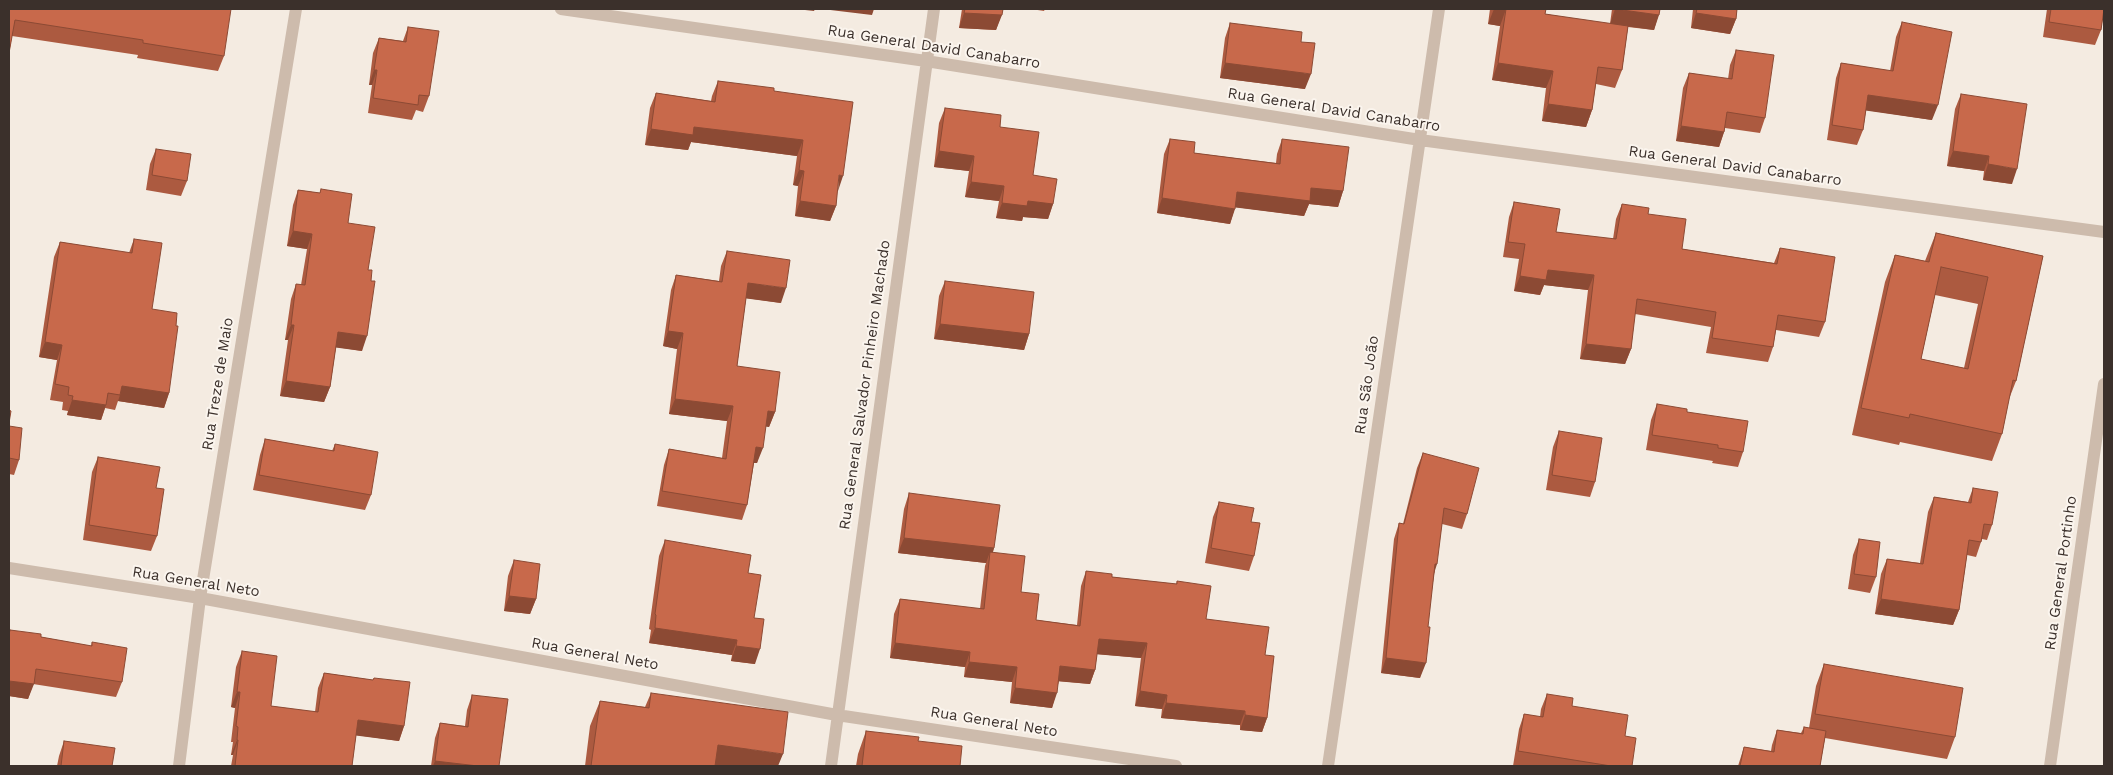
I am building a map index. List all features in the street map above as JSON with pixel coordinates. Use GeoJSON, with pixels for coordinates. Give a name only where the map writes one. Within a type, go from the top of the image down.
{"type":"FeatureCollection","features":[{"type":"Feature","properties":{"kind":"street","name":"Rua Treze de Maio"},"geometry":{"type":"LineString","coordinates":[[179,766],[200,598],[296,9]]}},
{"type":"Feature","properties":{"kind":"street","name":"Rua General David Canabarro"},"geometry":{"type":"LineString","coordinates":[[561,9],[926,61],[1420,140],[2104,232]]}},
{"type":"Feature","properties":{"kind":"street","name":"Rua General Salvador Pinheiro Machado"},"geometry":{"type":"LineString","coordinates":[[831,766],[934,9]]}},
{"type":"Feature","properties":{"kind":"street","name":"Rua São João"},"geometry":{"type":"LineString","coordinates":[[1328,766],[1439,9]]}},
{"type":"Feature","properties":{"kind":"street","name":"Rua General Portinho"},"geometry":{"type":"LineString","coordinates":[[2050,766],[2104,384]]}},
{"type":"Feature","properties":{"kind":"street","name":"Rua General Neto"},"geometry":{"type":"LineString","coordinates":[[9,568],[200,598],[837,715],[1176,766]]}},
{"type":"Feature","properties":{"kind":"building"},"geometry":{"type":"Polygon","coordinates":[[[9,9],[231,9],[224,56],[143,43],[143,40],[15,20],[9,53],[9,9]]]}},
{"type":"Feature","properties":{"kind":"building"},"geometry":{"type":"Polygon","coordinates":[[[965,9],[1003,9],[1002,15],[964,13],[965,9]]]}},
{"type":"Feature","properties":{"kind":"building"},"geometry":{"type":"Polygon","coordinates":[[[1506,9],[1546,9],[1545,14],[1628,26],[1622,70],[1598,67],[1592,110],[1548,104],[1553,71],[1498,63],[1506,9]]]}},
{"type":"Feature","properties":{"kind":"building"},"geometry":{"type":"Polygon","coordinates":[[[1615,9],[1660,9],[1659,15],[1615,9]]]}},
{"type":"Feature","properties":{"kind":"building"},"geometry":{"type":"Polygon","coordinates":[[[1697,9],[1737,9],[1736,19],[1696,13],[1697,9]]]}},
{"type":"Feature","properties":{"kind":"building"},"geometry":{"type":"Polygon","coordinates":[[[2051,9],[2104,9],[2101,30],[2049,22],[2051,9]]]}},
{"type":"Feature","properties":{"kind":"building"},"geometry":{"type":"Polygon","coordinates":[[[1902,22],[1952,32],[1938,105],[1868,95],[1863,130],[1832,125],[1841,63],[1893,71],[1902,22]]]}},
{"type":"Feature","properties":{"kind":"building"},"geometry":{"type":"Polygon","coordinates":[[[1230,23],[1302,32],[1301,42],[1315,43],[1311,74],[1225,63],[1230,23]]]}},
{"type":"Feature","properties":{"kind":"building"},"geometry":{"type":"Polygon","coordinates":[[[408,27],[439,31],[429,96],[419,95],[418,105],[373,98],[377,70],[374,70],[379,38],[406,42],[408,27]]]}},
{"type":"Feature","properties":{"kind":"building"},"geometry":{"type":"Polygon","coordinates":[[[1736,50],[1774,55],[1765,118],[1727,112],[1724,132],[1681,126],[1689,73],[1732,79],[1736,50]]]}},
{"type":"Feature","properties":{"kind":"building"},"geometry":{"type":"Polygon","coordinates":[[[718,81],[774,88],[774,91],[853,102],[843,176],[839,175],[836,206],[800,201],[804,171],[799,170],[803,140],[694,127],[693,135],[651,129],[656,93],[715,102],[718,81]]]}},
{"type":"Feature","properties":{"kind":"building"},"geometry":{"type":"Polygon","coordinates":[[[1961,94],[2027,104],[2017,169],[1988,164],[1989,156],[1953,151],[1961,94]]]}},
{"type":"Feature","properties":{"kind":"building"},"geometry":{"type":"Polygon","coordinates":[[[945,108],[1001,115],[1000,127],[1039,132],[1033,175],[1057,179],[1053,204],[1028,201],[1027,206],[1002,203],[1004,186],[971,182],[974,156],[939,151],[945,108]]]}},
{"type":"Feature","properties":{"kind":"building"},"geometry":{"type":"Polygon","coordinates":[[[1170,139],[1195,142],[1194,153],[1280,164],[1282,139],[1349,147],[1343,191],[1311,188],[1310,201],[1237,192],[1235,209],[1162,198],[1170,139]]]}},
{"type":"Feature","properties":{"kind":"building"},"geometry":{"type":"Polygon","coordinates":[[[156,149],[191,154],[187,181],[152,175],[156,149]]]}},
{"type":"Feature","properties":{"kind":"building"},"geometry":{"type":"Polygon","coordinates":[[[321,189],[352,194],[348,223],[375,227],[368,270],[372,270],[371,281],[375,281],[367,336],[338,332],[330,387],[286,381],[294,325],[291,325],[296,284],[305,285],[312,234],[293,231],[298,190],[320,193],[321,189]]]}},
{"type":"Feature","properties":{"kind":"building"},"geometry":{"type":"Polygon","coordinates":[[[1514,202],[1560,209],[1556,232],[1616,239],[1622,204],[1649,208],[1648,214],[1686,219],[1682,249],[1777,264],[1780,248],[1835,257],[1825,322],[1778,315],[1773,347],[1712,338],[1716,312],[1637,299],[1631,349],[1586,344],[1594,275],[1548,270],[1546,280],[1520,276],[1525,244],[1508,242],[1514,202]]]}},
{"type":"Feature","properties":{"kind":"building"},"geometry":{"type":"Polygon","coordinates":[[[1936,233],[2043,256],[2016,381],[2013,380],[2002,434],[1910,414],[1909,418],[1861,408],[1895,255],[1929,262],[1936,233]],[[1941,267],[1921,359],[1968,369],[1988,277],[1941,267]]]}},
{"type":"Feature","properties":{"kind":"building"},"geometry":{"type":"Polygon","coordinates":[[[134,239],[162,243],[152,309],[177,313],[176,326],[178,326],[169,393],[122,386],[120,395],[108,393],[106,405],[72,400],[73,396],[68,395],[69,387],[55,384],[62,345],[45,342],[60,242],[132,253],[134,239]]]}},
{"type":"Feature","properties":{"kind":"building"},"geometry":{"type":"Polygon","coordinates":[[[727,251],[790,260],[786,288],[748,283],[737,366],[780,372],[775,412],[768,411],[763,448],[756,447],[747,505],[662,491],[669,449],[726,459],[733,406],[675,399],[683,333],[668,331],[676,275],[722,282],[727,251]]]}},
{"type":"Feature","properties":{"kind":"building"},"geometry":{"type":"Polygon","coordinates":[[[945,281],[1034,292],[1029,334],[940,324],[945,281]]]}},
{"type":"Feature","properties":{"kind":"building"},"geometry":{"type":"Polygon","coordinates":[[[1657,404],[1687,409],[1687,412],[1748,421],[1743,452],[1718,448],[1718,445],[1652,435],[1657,404]]]}},
{"type":"Feature","properties":{"kind":"building"},"geometry":{"type":"Polygon","coordinates":[[[9,426],[22,428],[19,460],[9,458],[9,426]]]}},
{"type":"Feature","properties":{"kind":"building"},"geometry":{"type":"Polygon","coordinates":[[[1559,431],[1602,438],[1595,482],[1552,475],[1559,431]]]}},
{"type":"Feature","properties":{"kind":"building"},"geometry":{"type":"Polygon","coordinates":[[[265,439],[334,451],[335,444],[378,452],[371,495],[259,475],[265,439]]]}},
{"type":"Feature","properties":{"kind":"building"},"geometry":{"type":"Polygon","coordinates":[[[1423,453],[1479,468],[1467,514],[1444,508],[1437,564],[1435,564],[1426,663],[1386,658],[1399,523],[1404,524],[1423,453]]]}},
{"type":"Feature","properties":{"kind":"building"},"geometry":{"type":"Polygon","coordinates":[[[98,457],[160,467],[156,488],[164,489],[157,536],[89,525],[98,457]]]}},
{"type":"Feature","properties":{"kind":"building"},"geometry":{"type":"Polygon","coordinates":[[[1973,488],[1998,492],[1992,525],[1984,524],[1981,542],[1969,540],[1959,610],[1881,599],[1887,559],[1923,564],[1934,497],[1971,503],[1973,488]]]}},
{"type":"Feature","properties":{"kind":"building"},"geometry":{"type":"Polygon","coordinates":[[[909,493],[1000,505],[994,548],[904,538],[909,493]]]}},
{"type":"Feature","properties":{"kind":"building"},"geometry":{"type":"Polygon","coordinates":[[[1219,502],[1254,508],[1251,522],[1260,523],[1254,556],[1211,548],[1219,502]]]}},
{"type":"Feature","properties":{"kind":"building"},"geometry":{"type":"Polygon","coordinates":[[[1859,539],[1880,542],[1876,577],[1854,574],[1859,539]]]}},
{"type":"Feature","properties":{"kind":"building"},"geometry":{"type":"Polygon","coordinates":[[[665,540],[751,555],[748,573],[761,575],[754,618],[764,619],[760,649],[736,646],[737,640],[655,628],[655,614],[665,540]]]}},
{"type":"Feature","properties":{"kind":"building"},"geometry":{"type":"Polygon","coordinates":[[[990,552],[1025,556],[1021,592],[1039,594],[1036,620],[1080,626],[1086,571],[1112,574],[1112,577],[1177,584],[1177,581],[1211,586],[1206,619],[1269,627],[1265,655],[1274,656],[1267,718],[1245,715],[1245,711],[1166,703],[1167,695],[1140,691],[1147,643],[1099,639],[1095,670],[1060,666],[1057,693],[1015,688],[1017,667],[969,662],[970,652],[895,643],[900,599],[984,609],[990,552]]]}},
{"type":"Feature","properties":{"kind":"building"},"geometry":{"type":"Polygon","coordinates":[[[514,560],[540,564],[536,599],[509,596],[514,560]]]}},
{"type":"Feature","properties":{"kind":"building"},"geometry":{"type":"Polygon","coordinates":[[[10,630],[41,634],[41,637],[92,646],[92,642],[127,648],[122,682],[36,669],[34,684],[9,681],[10,630]]]}},
{"type":"Feature","properties":{"kind":"building"},"geometry":{"type":"Polygon","coordinates":[[[242,651],[277,656],[271,706],[318,712],[324,673],[373,680],[374,678],[410,682],[404,726],[358,720],[352,766],[235,766],[238,740],[238,727],[236,726],[240,692],[237,692],[242,651]]]}},
{"type":"Feature","properties":{"kind":"building"},"geometry":{"type":"Polygon","coordinates":[[[1824,664],[1963,688],[1955,737],[1815,714],[1824,664]]]}},
{"type":"Feature","properties":{"kind":"building"},"geometry":{"type":"Polygon","coordinates":[[[651,693],[788,712],[783,754],[718,745],[715,766],[591,766],[600,701],[649,708],[651,693]]]}},
{"type":"Feature","properties":{"kind":"building"},"geometry":{"type":"Polygon","coordinates":[[[1547,694],[1573,698],[1572,706],[1628,715],[1625,736],[1636,738],[1632,766],[1611,766],[1518,751],[1524,714],[1543,717],[1547,694]]]}},
{"type":"Feature","properties":{"kind":"building"},"geometry":{"type":"Polygon","coordinates":[[[472,695],[508,699],[499,766],[478,766],[435,761],[440,723],[468,727],[472,695]]]}},
{"type":"Feature","properties":{"kind":"building"},"geometry":{"type":"Polygon","coordinates":[[[1804,727],[1826,731],[1820,766],[1740,766],[1744,747],[1774,752],[1777,730],[1803,734],[1804,727]]]}},
{"type":"Feature","properties":{"kind":"building"},"geometry":{"type":"Polygon","coordinates":[[[866,731],[919,737],[918,741],[962,746],[960,766],[862,766],[866,731]]]}},
{"type":"Feature","properties":{"kind":"building"},"geometry":{"type":"Polygon","coordinates":[[[64,741],[115,748],[112,766],[61,766],[64,741]]]}}]}
